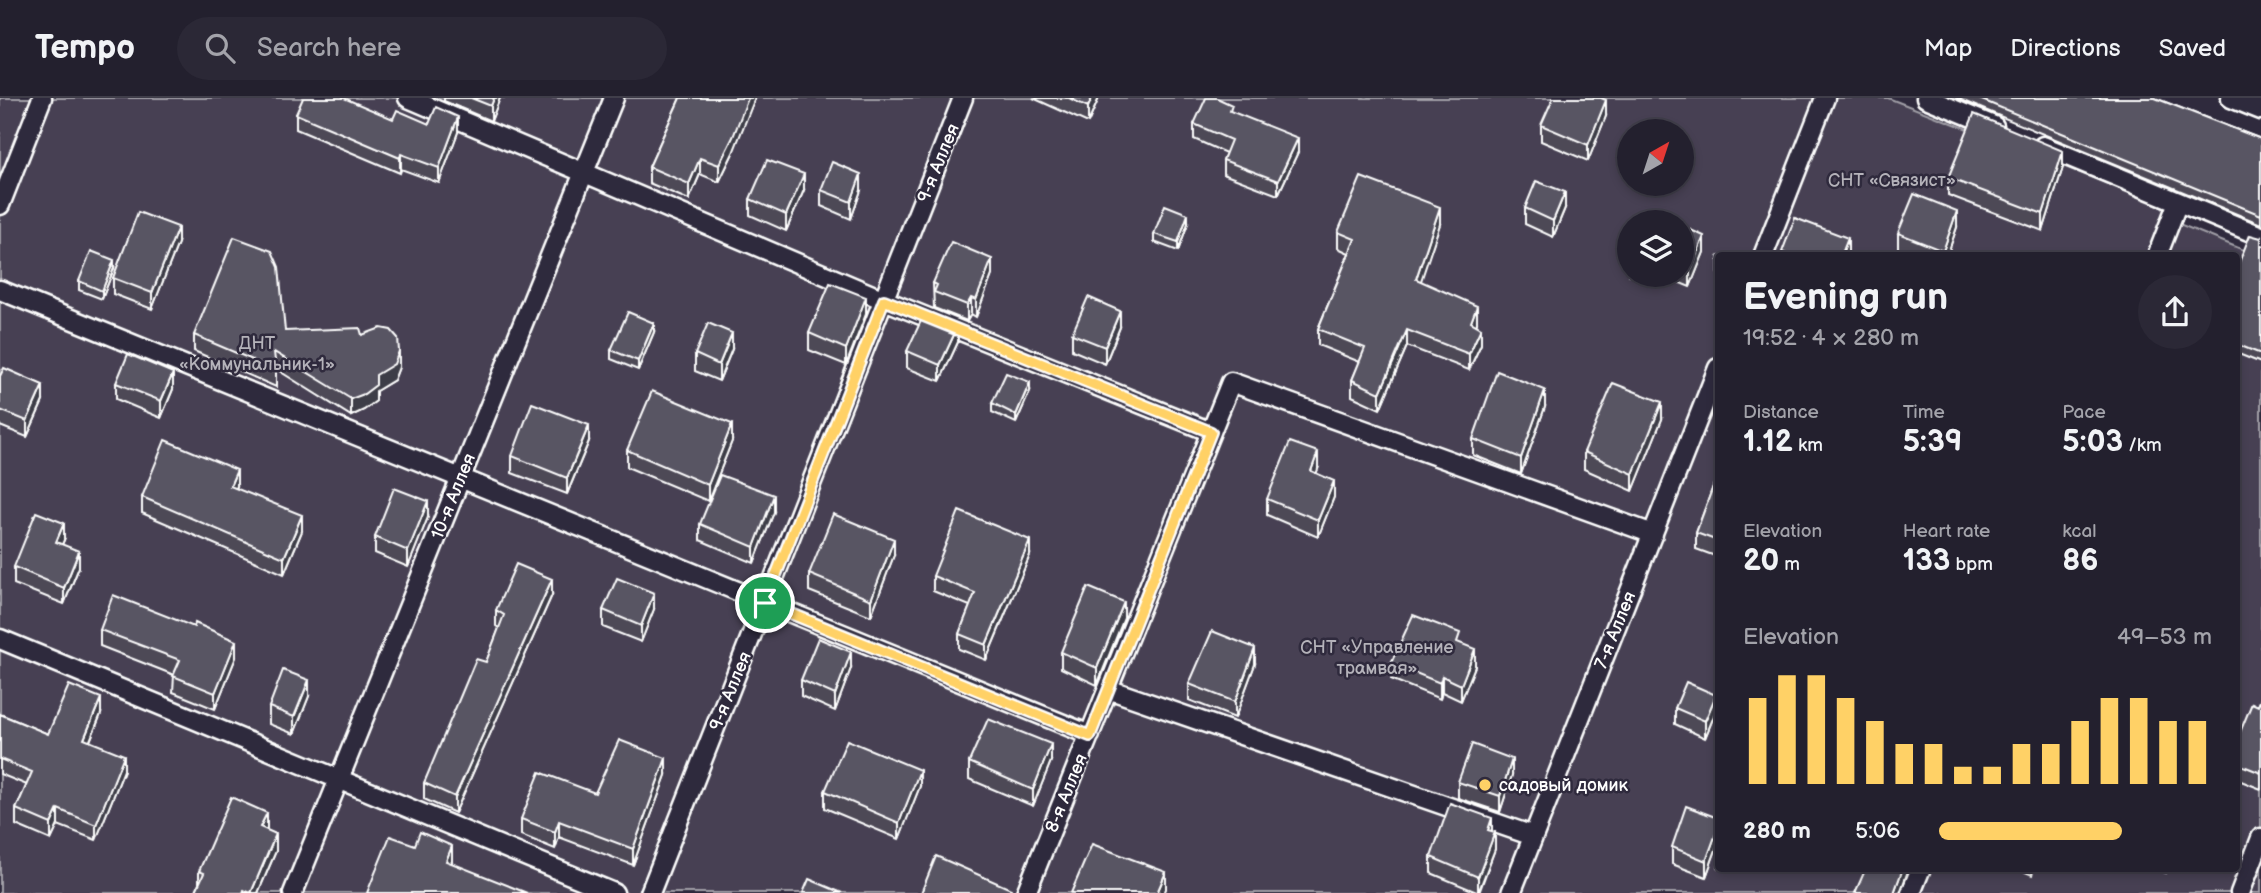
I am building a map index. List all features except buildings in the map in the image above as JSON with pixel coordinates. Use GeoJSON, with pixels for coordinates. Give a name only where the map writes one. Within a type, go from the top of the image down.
{"type":"FeatureCollection","features":[{"type":"Feature","properties":{"kind":"lane"},"geometry":{"type":"LineString","coordinates":[[0,205],[42,98]]}},
{"type":"Feature","properties":{"kind":"lane"},"geometry":{"type":"LineString","coordinates":[[408,98],[884,300],[1211,432]]}},
{"type":"Feature","properties":{"kind":"lane","name":"10-я Аллея"},"geometry":{"type":"LineString","coordinates":[[293,893],[614,98]]}},
{"type":"Feature","properties":{"kind":"lane","name":"9-я Аллея"},"geometry":{"type":"LineString","coordinates":[[650,893],[964,98]]}},
{"type":"Feature","properties":{"kind":"lane"},"geometry":{"type":"LineString","coordinates":[[1765,252],[1825,98]]}},
{"type":"Feature","properties":{"kind":"lane"},"geometry":{"type":"LineString","coordinates":[[1926,98],[2261,236]]}},
{"type":"Feature","properties":{"kind":"lane"},"geometry":{"type":"LineString","coordinates":[[2231,98],[2261,110]]}},
{"type":"Feature","properties":{"kind":"lane"},"geometry":{"type":"LineString","coordinates":[[2159,252],[2178,202]]}},
{"type":"Feature","properties":{"kind":"lane"},"geometry":{"type":"LineString","coordinates":[[0,290],[1090,736]]}},
{"type":"Feature","properties":{"kind":"lane","name":"7-я Аллея"},"geometry":{"type":"LineString","coordinates":[[1511,893],[1715,376]]}},
{"type":"Feature","properties":{"kind":"lane","name":"8-я Аллея"},"geometry":{"type":"LineString","coordinates":[[1026,893],[1231,382],[1653,534]]}},
{"type":"Feature","properties":{"kind":"lane"},"geometry":{"type":"LineString","coordinates":[[0,639],[614,893]]}},
{"type":"Feature","properties":{"kind":"lane"},"geometry":{"type":"LineString","coordinates":[[1108,689],[1534,836]]}},
{"type":"Feature","properties":{"kind":"lane"},"geometry":{"type":"LineString","coordinates":[[2240,893],[2261,838]]}},
{"type":"Feature","properties":{"kind":"lane"},"geometry":{"type":"LineString","coordinates":[[1911,893],[1919,872]]}},
{"type":"Feature","properties":{"kind":"green space"},"geometry":{"type":"Polygon","coordinates":[[[0,98],[1888,98],[2183,213],[2179,224],[2261,257],[2261,893],[0,893],[0,98]]]}},
{"type":"Feature","properties":{"kind":"place","name":"садовый домик"},"geometry":{"type":"Point","coordinates":[1485,785]}},
{"type":"Feature","properties":{"kind":"route"},"geometry":{"type":"LineString","coordinates":[[884,300],[1211,432],[1090,736],[765,603],[884,300]]}},
{"type":"Feature","properties":{"kind":"park label","name":"СНТ «Связист»"},"geometry":{"type":"Point","coordinates":[1892,180]}},
{"type":"Feature","properties":{"kind":"park label","name":"ДНТ «Коммунальник-1»"},"geometry":{"type":"Point","coordinates":[257,353]}},
{"type":"Feature","properties":{"kind":"park label","name":"СНТ «Управление трамвая»"},"geometry":{"type":"Point","coordinates":[1377,657]}}]}
